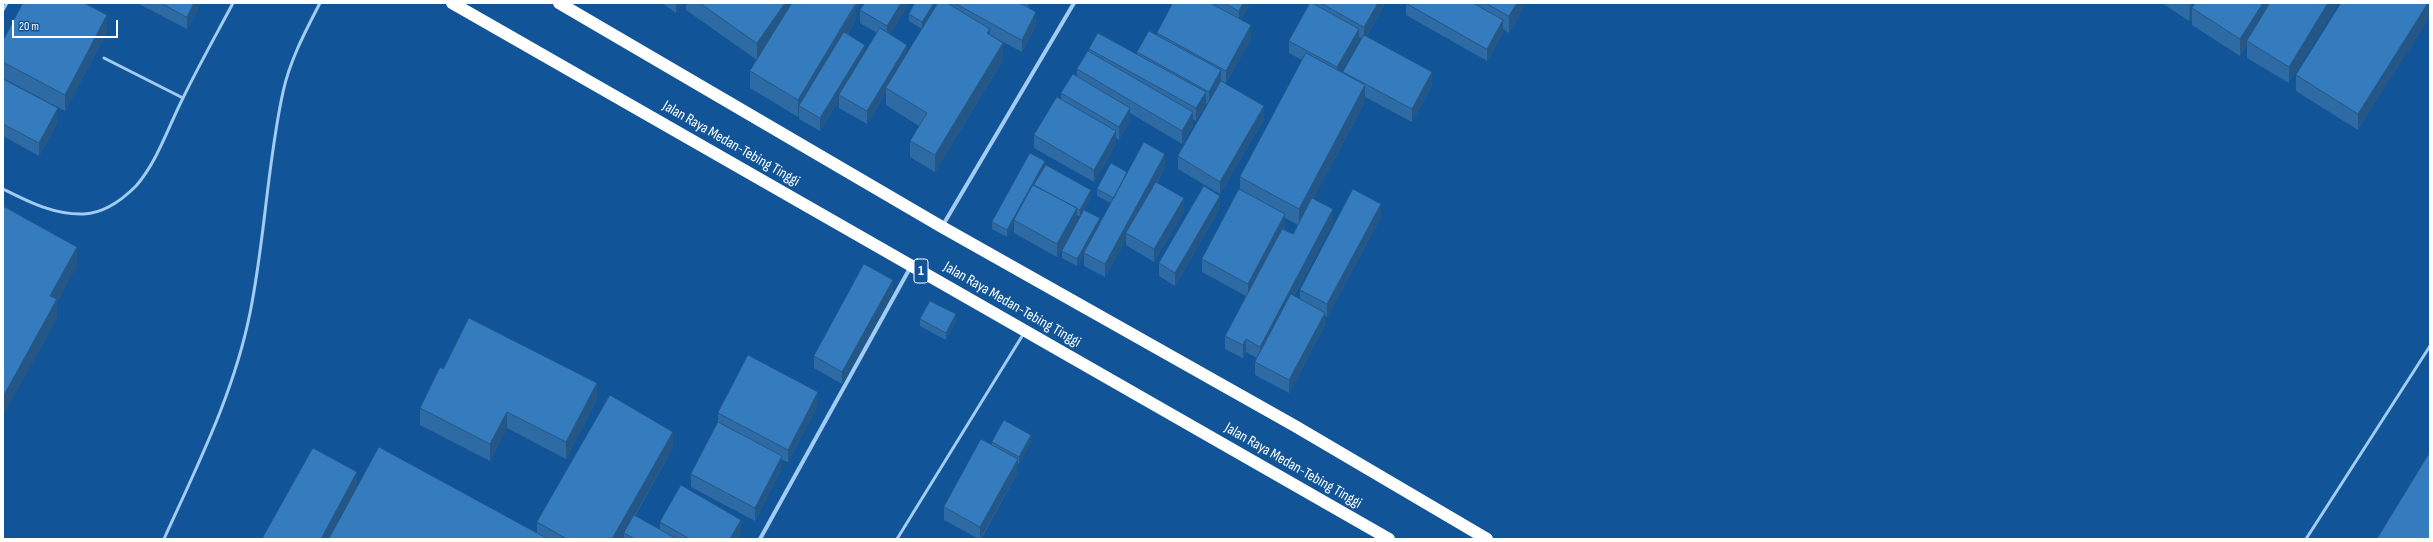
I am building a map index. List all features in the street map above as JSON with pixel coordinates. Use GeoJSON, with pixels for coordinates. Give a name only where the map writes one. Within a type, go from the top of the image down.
{"type":"FeatureCollection","features":[{"type":"Feature","properties":{"kind":"highway","name":"Jalan Raya Medan-Tebing Tinggi"},"geometry":{"type":"LineString","coordinates":[[452,3],[1388,539]]}},
{"type":"Feature","properties":{"kind":"highway"},"geometry":{"type":"LineString","coordinates":[[559,3],[942,226],[1295,426],[1487,539]]}},
{"type":"Feature","properties":{"kind":"street"},"geometry":{"type":"LineString","coordinates":[[942,226],[1074,3]]}},
{"type":"Feature","properties":{"kind":"street"},"geometry":{"type":"LineString","coordinates":[[760,539],[912,266]]}},
{"type":"Feature","properties":{"kind":"lane"},"geometry":{"type":"LineString","coordinates":[[3,10],[7,3]]}},
{"type":"Feature","properties":{"kind":"lane"},"geometry":{"type":"LineString","coordinates":[[3,189],[41,208],[61,212],[84,214],[105,209],[120,200],[137,185],[154,158],[183,98],[233,3]]}},
{"type":"Feature","properties":{"kind":"lane"},"geometry":{"type":"LineString","coordinates":[[164,539],[207,444],[241,351],[259,267],[274,139],[283,91],[294,56],[320,3]]}},
{"type":"Feature","properties":{"kind":"lane"},"geometry":{"type":"LineString","coordinates":[[104,58],[183,98]]}},
{"type":"Feature","properties":{"kind":"lane"},"geometry":{"type":"LineString","coordinates":[[897,539],[1024,331]]}},
{"type":"Feature","properties":{"kind":"lane"},"geometry":{"type":"LineString","coordinates":[[2306,539],[2430,346]]}},
{"type":"Feature","properties":{"kind":"building"},"geometry":{"type":"Polygon","coordinates":[[[23,3],[84,3],[107,15],[65,95],[3,62],[3,41],[23,3]]]}},
{"type":"Feature","properties":{"kind":"building"},"geometry":{"type":"Polygon","coordinates":[[[161,3],[194,3],[187,17],[161,3]]]}},
{"type":"Feature","properties":{"kind":"building"},"geometry":{"type":"Polygon","coordinates":[[[700,3],[785,3],[757,43],[700,3]]]}},
{"type":"Feature","properties":{"kind":"building"},"geometry":{"type":"Polygon","coordinates":[[[792,3],[856,3],[798,100],[750,71],[792,3]]]}},
{"type":"Feature","properties":{"kind":"building"},"geometry":{"type":"Polygon","coordinates":[[[865,3],[901,3],[887,26],[860,10],[865,3]]]}},
{"type":"Feature","properties":{"kind":"building"},"geometry":{"type":"Polygon","coordinates":[[[915,3],[934,3],[922,22],[909,14],[915,3]]]}},
{"type":"Feature","properties":{"kind":"building"},"geometry":{"type":"Polygon","coordinates":[[[938,3],[947,3],[990,29],[987,33],[1003,43],[935,155],[910,141],[927,113],[886,88],[938,3]]]}},
{"type":"Feature","properties":{"kind":"building"},"geometry":{"type":"Polygon","coordinates":[[[955,3],[1020,3],[1036,12],[1022,40],[955,3]]]}},
{"type":"Feature","properties":{"kind":"building"},"geometry":{"type":"Polygon","coordinates":[[[1173,3],[1210,3],[1251,25],[1226,71],[1157,33],[1173,3]]]}},
{"type":"Feature","properties":{"kind":"building"},"geometry":{"type":"Polygon","coordinates":[[[1225,3],[1243,3],[1239,11],[1225,3]]]}},
{"type":"Feature","properties":{"kind":"building"},"geometry":{"type":"Polygon","coordinates":[[[1310,3],[1359,29],[1337,67],[1289,41],[1310,3]]]}},
{"type":"Feature","properties":{"kind":"building"},"geometry":{"type":"Polygon","coordinates":[[[1321,3],[1378,3],[1364,27],[1321,3]]]}},
{"type":"Feature","properties":{"kind":"building"},"geometry":{"type":"Polygon","coordinates":[[[1406,3],[1473,3],[1503,20],[1487,49],[1406,3]]]}},
{"type":"Feature","properties":{"kind":"building"},"geometry":{"type":"Polygon","coordinates":[[[1486,3],[1517,3],[1509,16],[1486,3]]]}},
{"type":"Feature","properties":{"kind":"building"},"geometry":{"type":"Polygon","coordinates":[[[2196,3],[2263,3],[2240,39],[2192,8],[2196,3]]]}},
{"type":"Feature","properties":{"kind":"building"},"geometry":{"type":"Polygon","coordinates":[[[2270,3],[2328,3],[2289,67],[2247,41],[2270,3]]]}},
{"type":"Feature","properties":{"kind":"building"},"geometry":{"type":"Polygon","coordinates":[[[2341,3],[2428,3],[2358,114],[2296,75],[2341,3]]]}},
{"type":"Feature","properties":{"kind":"building"},"geometry":{"type":"Polygon","coordinates":[[[880,28],[907,45],[867,111],[839,95],[880,28]]]}},
{"type":"Feature","properties":{"kind":"building"},"geometry":{"type":"Polygon","coordinates":[[[1149,31],[1221,70],[1209,92],[1137,52],[1149,31]]]}},
{"type":"Feature","properties":{"kind":"building"},"geometry":{"type":"Polygon","coordinates":[[[844,32],[865,45],[820,118],[799,106],[844,32]]]}},
{"type":"Feature","properties":{"kind":"building"},"geometry":{"type":"Polygon","coordinates":[[[1098,33],[1206,92],[1196,108],[1089,49],[1098,33]]]}},
{"type":"Feature","properties":{"kind":"building"},"geometry":{"type":"Polygon","coordinates":[[[1364,35],[1432,72],[1412,109],[1343,72],[1364,35]]]}},
{"type":"Feature","properties":{"kind":"building"},"geometry":{"type":"Polygon","coordinates":[[[1088,51],[1193,112],[1182,131],[1077,69],[1088,51]]]}},
{"type":"Feature","properties":{"kind":"building"},"geometry":{"type":"Polygon","coordinates":[[[1306,53],[1365,85],[1299,209],[1240,177],[1306,53]]]}},
{"type":"Feature","properties":{"kind":"building"},"geometry":{"type":"Polygon","coordinates":[[[1073,74],[1130,108],[1119,127],[1061,93],[1073,74]]]}},
{"type":"Feature","properties":{"kind":"building"},"geometry":{"type":"Polygon","coordinates":[[[3,79],[58,108],[39,143],[3,124],[3,79]]]}},
{"type":"Feature","properties":{"kind":"building"},"geometry":{"type":"Polygon","coordinates":[[[1221,81],[1264,106],[1220,182],[1178,156],[1221,81]]]}},
{"type":"Feature","properties":{"kind":"building"},"geometry":{"type":"Polygon","coordinates":[[[1057,97],[1116,131],[1094,170],[1034,135],[1057,97]]]}},
{"type":"Feature","properties":{"kind":"building"},"geometry":{"type":"Polygon","coordinates":[[[1144,142],[1165,154],[1105,264],[1084,253],[1144,142]]]}},
{"type":"Feature","properties":{"kind":"building"},"geometry":{"type":"Polygon","coordinates":[[[1030,153],[1045,161],[1007,230],[992,222],[1030,153]]]}},
{"type":"Feature","properties":{"kind":"building"},"geometry":{"type":"Polygon","coordinates":[[[1111,163],[1127,172],[1114,198],[1097,189],[1111,163]]]}},
{"type":"Feature","properties":{"kind":"building"},"geometry":{"type":"Polygon","coordinates":[[[1046,165],[1091,190],[1080,210],[1034,185],[1046,165]]]}},
{"type":"Feature","properties":{"kind":"building"},"geometry":{"type":"Polygon","coordinates":[[[1156,182],[1184,198],[1154,249],[1126,233],[1156,182]]]}},
{"type":"Feature","properties":{"kind":"building"},"geometry":{"type":"Polygon","coordinates":[[[1033,185],[1077,208],[1057,244],[1014,220],[1033,185]]]}},
{"type":"Feature","properties":{"kind":"building"},"geometry":{"type":"Polygon","coordinates":[[[1204,186],[1220,196],[1175,273],[1159,263],[1204,186]]]}},
{"type":"Feature","properties":{"kind":"building"},"geometry":{"type":"Polygon","coordinates":[[[1239,189],[1285,214],[1248,284],[1202,259],[1239,189]]]}},
{"type":"Feature","properties":{"kind":"building"},"geometry":{"type":"Polygon","coordinates":[[[1353,189],[1381,204],[1327,304],[1300,290],[1353,189]]]}},
{"type":"Feature","properties":{"kind":"building"},"geometry":{"type":"Polygon","coordinates":[[[1312,198],[1333,209],[1260,347],[1246,339],[1243,345],[1225,336],[1282,229],[1293,234],[1312,198]]]}},
{"type":"Feature","properties":{"kind":"building"},"geometry":{"type":"Polygon","coordinates":[[[3,206],[77,247],[50,296],[57,299],[3,397],[3,206]]]}},
{"type":"Feature","properties":{"kind":"building"},"geometry":{"type":"Polygon","coordinates":[[[1084,210],[1100,218],[1077,259],[1062,251],[1084,210]]]}},
{"type":"Feature","properties":{"kind":"building"},"geometry":{"type":"Polygon","coordinates":[[[864,264],[893,280],[842,372],[814,356],[864,264]]]}},
{"type":"Feature","properties":{"kind":"building"},"geometry":{"type":"Polygon","coordinates":[[[1291,294],[1325,313],[1289,380],[1255,362],[1291,294]]]}},
{"type":"Feature","properties":{"kind":"building"},"geometry":{"type":"Polygon","coordinates":[[[930,301],[956,314],[946,333],[920,319],[930,301]]]}},
{"type":"Feature","properties":{"kind":"building"},"geometry":{"type":"Polygon","coordinates":[[[469,318],[597,383],[566,442],[507,412],[490,444],[420,408],[440,367],[443,369],[469,318]]]}},
{"type":"Feature","properties":{"kind":"building"},"geometry":{"type":"Polygon","coordinates":[[[748,355],[818,392],[788,450],[718,413],[748,355]]]}},
{"type":"Feature","properties":{"kind":"building"},"geometry":{"type":"Polygon","coordinates":[[[610,395],[673,432],[612,539],[567,539],[537,522],[610,395]]]}},
{"type":"Feature","properties":{"kind":"building"},"geometry":{"type":"Polygon","coordinates":[[[1004,420],[1031,435],[1019,457],[992,442],[1004,420]]]}},
{"type":"Feature","properties":{"kind":"building"},"geometry":{"type":"Polygon","coordinates":[[[718,422],[782,456],[755,508],[691,474],[718,422]]]}},
{"type":"Feature","properties":{"kind":"building"},"geometry":{"type":"Polygon","coordinates":[[[981,439],[1018,459],[980,527],[944,507],[981,439]]]}},
{"type":"Feature","properties":{"kind":"building"},"geometry":{"type":"Polygon","coordinates":[[[379,447],[548,539],[329,539],[379,447]]]}},
{"type":"Feature","properties":{"kind":"building"},"geometry":{"type":"Polygon","coordinates":[[[313,448],[357,472],[321,539],[262,539],[313,448]]]}},
{"type":"Feature","properties":{"kind":"building"},"geometry":{"type":"Polygon","coordinates":[[[2430,452],[2430,539],[2377,539],[2430,452]]]}},
{"type":"Feature","properties":{"kind":"building"},"geometry":{"type":"Polygon","coordinates":[[[681,485],[741,520],[730,539],[690,539],[660,522],[681,485]]]}},
{"type":"Feature","properties":{"kind":"building"},"geometry":{"type":"Polygon","coordinates":[[[634,515],[677,539],[635,539],[624,533],[634,515]]]}}]}
